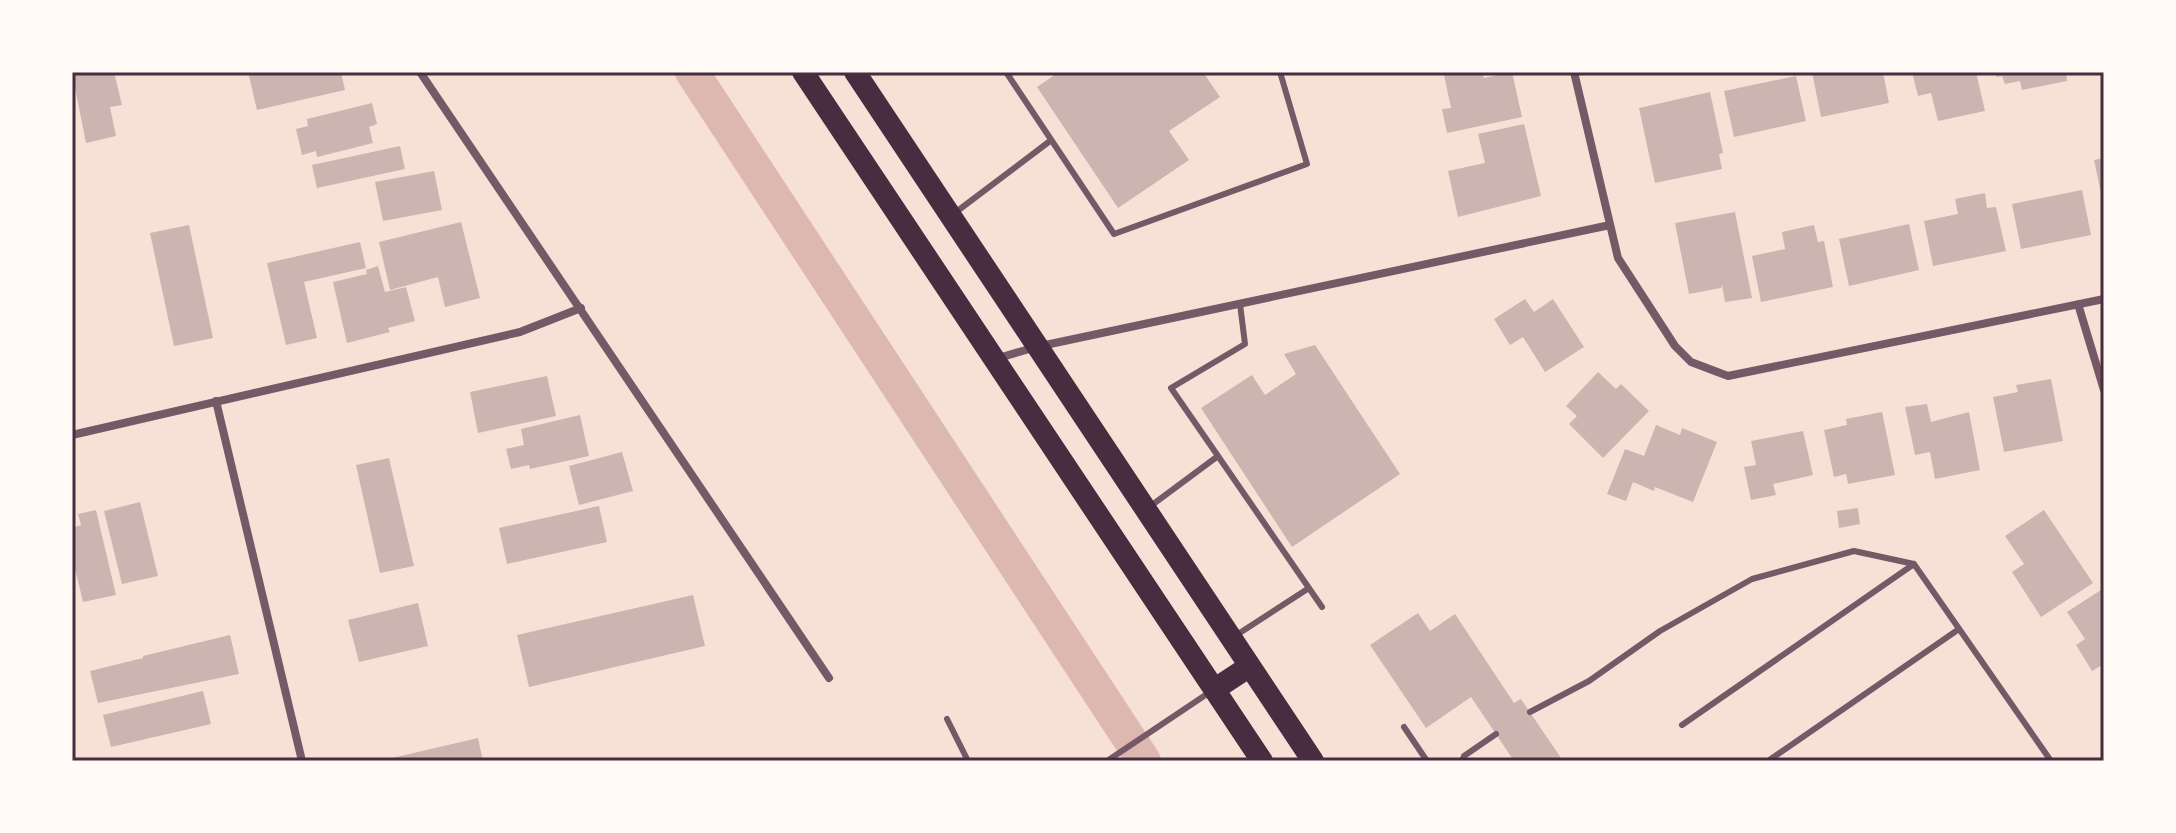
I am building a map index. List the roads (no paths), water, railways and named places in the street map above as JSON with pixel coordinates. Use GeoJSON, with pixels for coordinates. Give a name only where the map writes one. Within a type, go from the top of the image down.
{"type":"FeatureCollection","features":[{"type":"Feature","properties":{"kind":"highway"},"geometry":{"type":"LineString","coordinates":[[803,72],[1262,761]]}},
{"type":"Feature","properties":{"kind":"highway"},"geometry":{"type":"LineString","coordinates":[[855,72],[1313,761]]}},
{"type":"Feature","properties":{"kind":"highway"},"geometry":{"type":"LineString","coordinates":[[1215,689],[1250,666]]}},
{"type":"Feature","properties":{"kind":"street"},"geometry":{"type":"LineString","coordinates":[[420,72],[829,678]]}},
{"type":"Feature","properties":{"kind":"street"},"geometry":{"type":"LineString","coordinates":[[1574,72],[1618,258],[1675,346],[1691,362],[1728,376],[2104,299]]}},
{"type":"Feature","properties":{"kind":"street"},"geometry":{"type":"LineString","coordinates":[[994,359],[1036,347],[1610,225]]}},
{"type":"Feature","properties":{"kind":"street"},"geometry":{"type":"LineString","coordinates":[[2078,304],[2104,390]]}},
{"type":"Feature","properties":{"kind":"street"},"geometry":{"type":"LineString","coordinates":[[72,435],[520,332],[581,308]]}},
{"type":"Feature","properties":{"kind":"street"},"geometry":{"type":"LineString","coordinates":[[216,401],[302,761]]}},
{"type":"Feature","properties":{"kind":"lane"},"geometry":{"type":"LineString","coordinates":[[1006,72],[1114,234],[1307,164],[1280,72]]}},
{"type":"Feature","properties":{"kind":"lane"},"geometry":{"type":"LineString","coordinates":[[950,216],[1050,141]]}},
{"type":"Feature","properties":{"kind":"lane"},"geometry":{"type":"LineString","coordinates":[[1240,304],[1245,344],[1171,388],[1322,607]]}},
{"type":"Feature","properties":{"kind":"lane"},"geometry":{"type":"LineString","coordinates":[[1145,510],[1218,456]]}},
{"type":"Feature","properties":{"kind":"lane"},"geometry":{"type":"LineString","coordinates":[[1530,712],[1589,681],[1660,631],[1752,579],[1854,551],[1914,564],[2051,761]]}},
{"type":"Feature","properties":{"kind":"lane"},"geometry":{"type":"LineString","coordinates":[[1682,725],[1914,564]]}},
{"type":"Feature","properties":{"kind":"lane"},"geometry":{"type":"LineString","coordinates":[[1231,639],[1309,588]]}},
{"type":"Feature","properties":{"kind":"lane"},"geometry":{"type":"LineString","coordinates":[[1768,761],[1959,629]]}},
{"type":"Feature","properties":{"kind":"lane"},"geometry":{"type":"LineString","coordinates":[[1108,760],[1215,689]]}},
{"type":"Feature","properties":{"kind":"lane"},"geometry":{"type":"LineString","coordinates":[[947,719],[968,761]]}},
{"type":"Feature","properties":{"kind":"lane"},"geometry":{"type":"LineString","coordinates":[[1404,727],[1427,761]]}},
{"type":"Feature","properties":{"kind":"lane"},"geometry":{"type":"LineString","coordinates":[[1462,761],[1464,756],[1496,734]]}},
{"type":"Feature","properties":{"kind":"waterway"},"geometry":{"type":"LineString","coordinates":[[692,72],[1144,761]]}}]}
